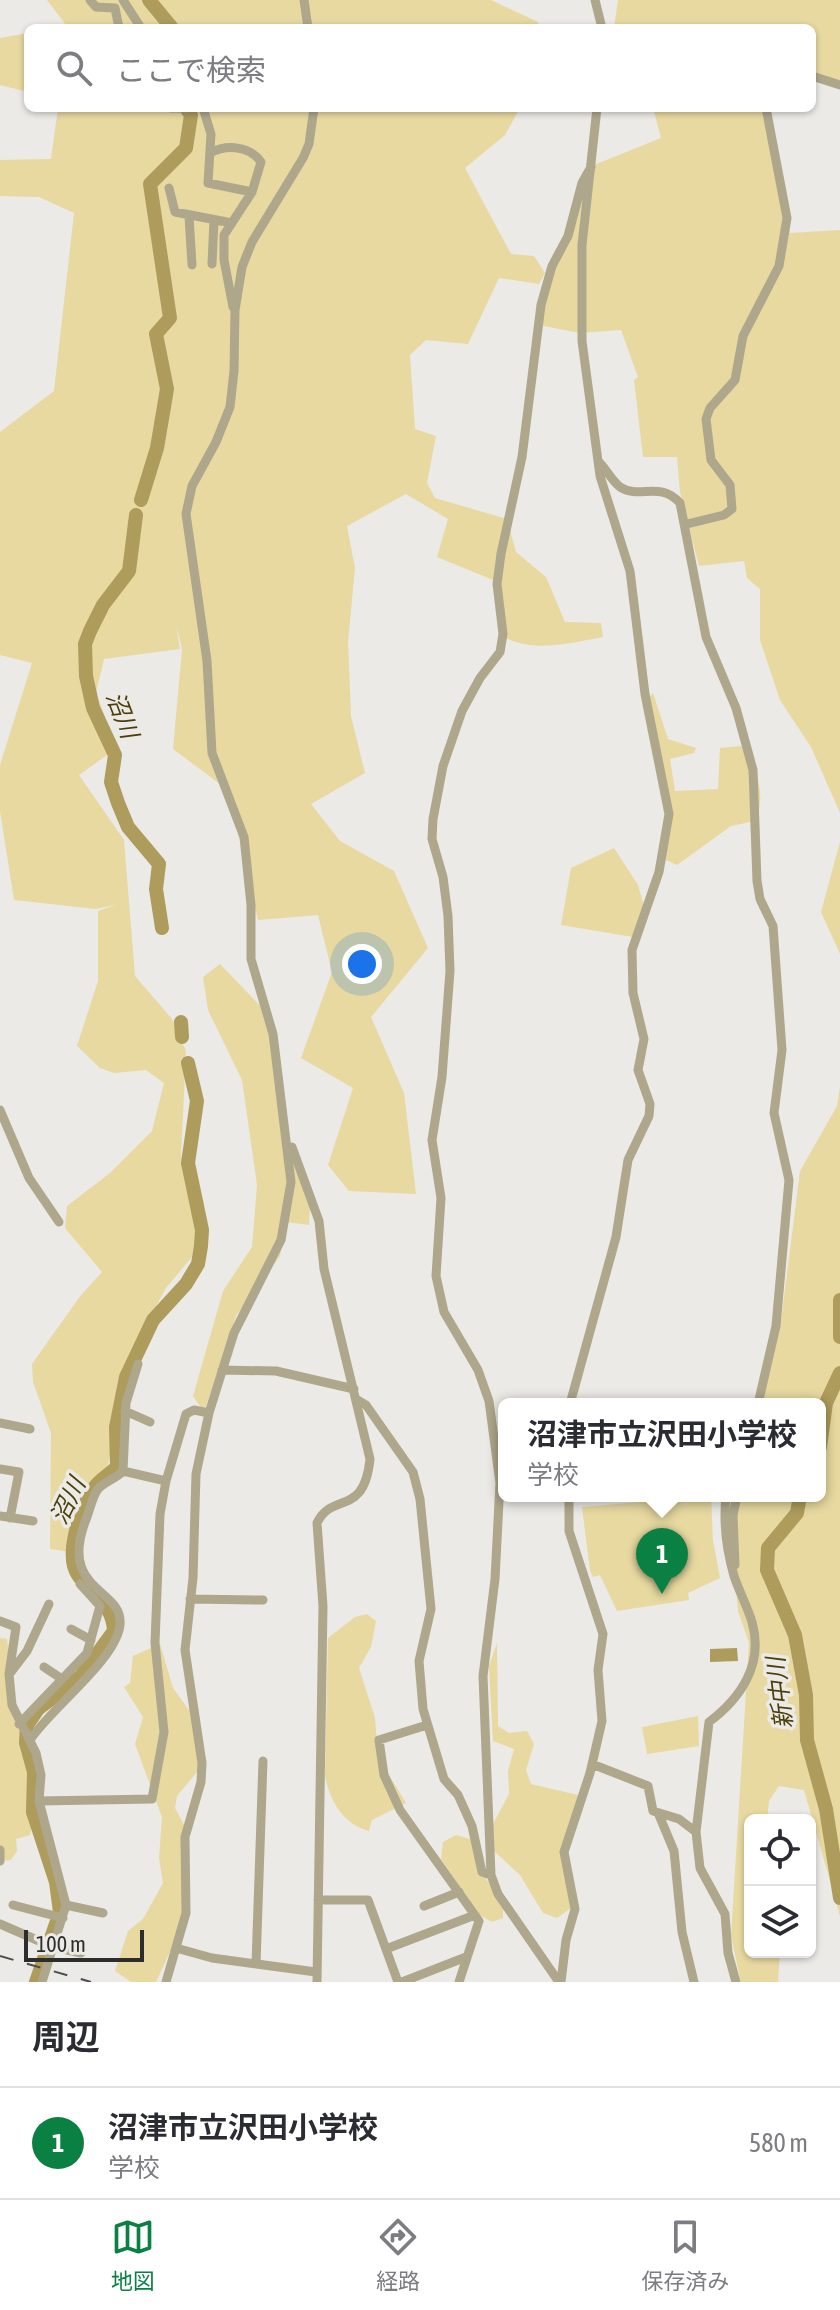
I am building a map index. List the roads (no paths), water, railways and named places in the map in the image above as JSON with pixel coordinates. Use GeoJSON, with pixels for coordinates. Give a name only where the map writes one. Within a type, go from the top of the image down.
{"type":"FeatureCollection","features":[{"type":"Feature","properties":{"kind":"street"},"geometry":{"type":"LineString","coordinates":[[90,0],[96,7],[112,4],[118,24]]}},
{"type":"Feature","properties":{"kind":"street"},"geometry":{"type":"LineString","coordinates":[[123,0],[138,24]]}},
{"type":"Feature","properties":{"kind":"street"},"geometry":{"type":"LineString","coordinates":[[304,0],[307,24]]}},
{"type":"Feature","properties":{"kind":"street"},"geometry":{"type":"LineString","coordinates":[[595,0],[601,24]]}},
{"type":"Feature","properties":{"kind":"street"},"geometry":{"type":"LineString","coordinates":[[816,77],[840,85]]}},
{"type":"Feature","properties":{"kind":"street"},"geometry":{"type":"LineString","coordinates":[[204,112],[211,134],[208,183],[252,192]]}},
{"type":"Feature","properties":{"kind":"street"},"geometry":{"type":"LineString","coordinates":[[166,1982],[186,1913],[185,1837],[201,1782],[202,1763],[185,1650],[196,1474],[209,1413],[234,1333],[281,1240],[291,1182],[289,1140],[273,1034],[251,959],[251,905],[244,837],[212,753],[207,661],[186,514],[192,486],[216,442],[230,407],[235,310],[242,267],[252,242],[303,158],[309,144],[313,112]]}},
{"type":"Feature","properties":{"kind":"street"},"geometry":{"type":"LineString","coordinates":[[572,1398],[616,1237],[628,1160],[649,1116],[650,1104],[638,1070],[644,1039],[633,993],[632,950],[659,872],[669,814],[646,701],[630,571],[600,476],[582,341],[582,245],[597,112]]}},
{"type":"Feature","properties":{"kind":"street"},"geometry":{"type":"LineString","coordinates":[[687,524],[724,515],[732,509],[730,485],[711,460],[706,419],[710,408],[735,380],[743,336],[779,266],[787,218],[767,112]]}},
{"type":"Feature","properties":{"kind":"street"},"geometry":{"type":"LineString","coordinates":[[210,153],[242,149],[255,154],[261,162],[252,192],[224,235],[224,260],[235,310]]}},
{"type":"Feature","properties":{"kind":"street"},"geometry":{"type":"LineString","coordinates":[[498,1468],[489,1401],[478,1370],[444,1312],[436,1276],[441,1198],[432,1140],[442,1077],[450,971],[448,916],[432,839],[433,819],[443,766],[462,711],[480,678],[500,652],[503,634],[497,584],[522,457],[541,305],[552,266],[568,236],[582,183],[591,167]]}},
{"type":"Feature","properties":{"kind":"street"},"geometry":{"type":"LineString","coordinates":[[169,188],[175,212],[232,223]]}},
{"type":"Feature","properties":{"kind":"street"},"geometry":{"type":"LineString","coordinates":[[189,216],[192,265]]}},
{"type":"Feature","properties":{"kind":"street"},"geometry":{"type":"LineString","coordinates":[[212,264],[214,220]]}},
{"type":"Feature","properties":{"kind":"street"},"geometry":{"type":"LineString","coordinates":[[599,462],[618,485],[629,491],[658,490],[672,494],[680,503],[687,524],[706,637],[736,708],[753,770],[757,881],[760,899],[773,926],[782,1050],[774,1113],[789,1180],[776,1326],[759,1398]]}},
{"type":"Feature","properties":{"kind":"street"},"geometry":{"type":"LineString","coordinates":[[0,1110],[29,1178],[59,1222]]}},
{"type":"Feature","properties":{"kind":"street"},"geometry":{"type":"LineString","coordinates":[[176,1948],[316,1977],[323,1606],[317,1523],[320,1516],[361,1495],[368,1480],[370,1459],[324,1269],[319,1221],[289,1140]]}},
{"type":"Feature","properties":{"kind":"street"},"geometry":{"type":"LineString","coordinates":[[123,1471],[125,1411],[138,1364]]}},
{"type":"Feature","properties":{"kind":"street"},"geometry":{"type":"LineString","coordinates":[[222,1370],[276,1371],[355,1394],[413,1472],[420,1499],[431,1609],[419,1661],[427,1725],[444,1779],[458,1795],[472,1826],[482,1872],[491,1875]]}},
{"type":"Feature","properties":{"kind":"street"},"geometry":{"type":"LineString","coordinates":[[39,1801],[152,1799],[164,1732],[155,1643],[160,1514],[166,1481],[186,1414],[194,1410],[209,1413]]}},
{"type":"Feature","properties":{"kind":"street"},"geometry":{"type":"LineString","coordinates":[[125,1411],[150,1422]]}},
{"type":"Feature","properties":{"kind":"street"},"geometry":{"type":"LineString","coordinates":[[0,1423],[30,1429]]}},
{"type":"Feature","properties":{"kind":"street"},"geometry":{"type":"LineString","coordinates":[[0,1469],[19,1472],[5,1517],[33,1521]]}},
{"type":"Feature","properties":{"kind":"street"},"geometry":{"type":"LineString","coordinates":[[30,1740],[42,1722],[84,1681],[116,1640],[120,1617],[83,1573],[76,1554],[78,1538],[98,1489],[123,1471],[166,1481]]}},
{"type":"Feature","properties":{"kind":"street"},"geometry":{"type":"LineString","coordinates":[[499,1502],[495,1579],[483,1676],[491,1875],[498,1894],[560,1982]]}},
{"type":"Feature","properties":{"kind":"street"},"geometry":{"type":"LineString","coordinates":[[560,1982],[566,1940],[575,1909],[564,1852],[602,1721],[598,1670],[603,1634],[569,1531],[569,1502]]}},
{"type":"Feature","properties":{"kind":"street"},"geometry":{"type":"LineString","coordinates":[[725,1502],[723,1526],[734,1577],[756,1638],[752,1667],[740,1695],[709,1722],[696,1832],[700,1868],[725,1914],[728,1953],[736,1982]]}},
{"type":"Feature","properties":{"kind":"street"},"geometry":{"type":"LineString","coordinates":[[734,1577],[737,1540],[733,1515],[736,1502]]}},
{"type":"Feature","properties":{"kind":"street"},"geometry":{"type":"LineString","coordinates":[[21,1727],[87,1653],[100,1606],[80,1584]]}},
{"type":"Feature","properties":{"kind":"street"},"geometry":{"type":"LineString","coordinates":[[190,1599],[263,1600]]}},
{"type":"Feature","properties":{"kind":"street"},"geometry":{"type":"LineString","coordinates":[[9,1674],[27,1651],[49,1604]]}},
{"type":"Feature","properties":{"kind":"street"},"geometry":{"type":"LineString","coordinates":[[0,1621],[16,1627],[9,1674],[12,1705],[30,1740],[41,1775],[39,1801],[66,1905],[48,1945],[42,1982]]}},
{"type":"Feature","properties":{"kind":"street"},"geometry":{"type":"LineString","coordinates":[[71,1629],[91,1640]]}},
{"type":"Feature","properties":{"kind":"street"},"geometry":{"type":"LineString","coordinates":[[44,1667],[62,1679]]}},
{"type":"Feature","properties":{"kind":"street"},"geometry":{"type":"LineString","coordinates":[[427,1725],[379,1740],[384,1775],[417,1837],[479,1921],[478,1933],[466,1957],[459,1982]]}},
{"type":"Feature","properties":{"kind":"street"},"geometry":{"type":"LineString","coordinates":[[256,1964],[263,1761]]}},
{"type":"Feature","properties":{"kind":"street"},"geometry":{"type":"LineString","coordinates":[[592,1764],[648,1786],[653,1811],[679,1819],[696,1832]]}},
{"type":"Feature","properties":{"kind":"street"},"geometry":{"type":"LineString","coordinates":[[659,1815],[674,1851],[682,1932],[694,1982]]}},
{"type":"Feature","properties":{"kind":"street"},"geometry":{"type":"LineString","coordinates":[[0,1850],[0,1861]]}},
{"type":"Feature","properties":{"kind":"street"},"geometry":{"type":"LineString","coordinates":[[424,1906],[459,1892]]}},
{"type":"Feature","properties":{"kind":"street"},"geometry":{"type":"LineString","coordinates":[[318,1900],[368,1900],[400,1982],[466,1957]]}},
{"type":"Feature","properties":{"kind":"street"},"geometry":{"type":"LineString","coordinates":[[13,1905],[59,1917]]}},
{"type":"Feature","properties":{"kind":"street"},"geometry":{"type":"LineString","coordinates":[[66,1905],[103,1913]]}},
{"type":"Feature","properties":{"kind":"street"},"geometry":{"type":"LineString","coordinates":[[386,1949],[475,1915]]}},
{"type":"Feature","properties":{"kind":"street"},"geometry":{"type":"LineString","coordinates":[[0,1924],[48,1945],[81,1953]]}},
{"type":"Feature","properties":{"kind":"waterway","name":"沼川"},"geometry":{"type":"LineString","coordinates":[[149,0],[169,24]]}},
{"type":"Feature","properties":{"kind":"waterway","name":"沼川"},"geometry":{"type":"LineString","coordinates":[[141,500],[157,448],[167,389],[156,334],[170,318],[150,184],[186,148],[189,112]]}},
{"type":"Feature","properties":{"kind":"waterway","name":"沼川"},"geometry":{"type":"LineString","coordinates":[[136,515],[129,571],[103,605],[85,644],[86,676],[93,708],[115,755],[111,782],[118,803],[128,827],[159,864],[156,889],[162,928]]}},
{"type":"Feature","properties":{"kind":"waterway","name":"沼川"},"geometry":{"type":"LineString","coordinates":[[181,1022],[182,1037]]}},
{"type":"Feature","properties":{"kind":"waterway","name":"沼川"},"geometry":{"type":"LineString","coordinates":[[36,1982],[60,1912],[56,1882],[33,1812],[34,1772],[26,1743],[27,1725],[38,1709],[81,1676],[114,1631],[106,1607],[78,1575],[74,1566],[73,1544],[89,1496],[99,1482],[117,1467],[116,1427],[126,1377],[153,1320],[186,1284],[198,1264],[202,1230],[188,1163],[197,1101],[188,1063]]}},
{"type":"Feature","properties":{"kind":"waterway","name":"新中川"},"geometry":{"type":"LineString","coordinates":[[840,1300],[840,1337]]}},
{"type":"Feature","properties":{"kind":"waterway","name":"新中川"},"geometry":{"type":"LineString","coordinates":[[826,1403],[840,1373]]}},
{"type":"Feature","properties":{"kind":"waterway","name":"新中川"},"geometry":{"type":"LineString","coordinates":[[799,1502],[797,1513],[768,1548],[767,1570],[795,1635],[806,1695],[807,1740],[826,1809],[840,1898]]}},
{"type":"Feature","properties":{"kind":"railway"},"geometry":{"type":"LineString","coordinates":[[0,1956],[91,1982]]}},
{"type":"Feature","properties":{"kind":"place","name":"沼津市立沢田小学校"},"geometry":{"type":"Point","coordinates":[662,1594]}}]}
